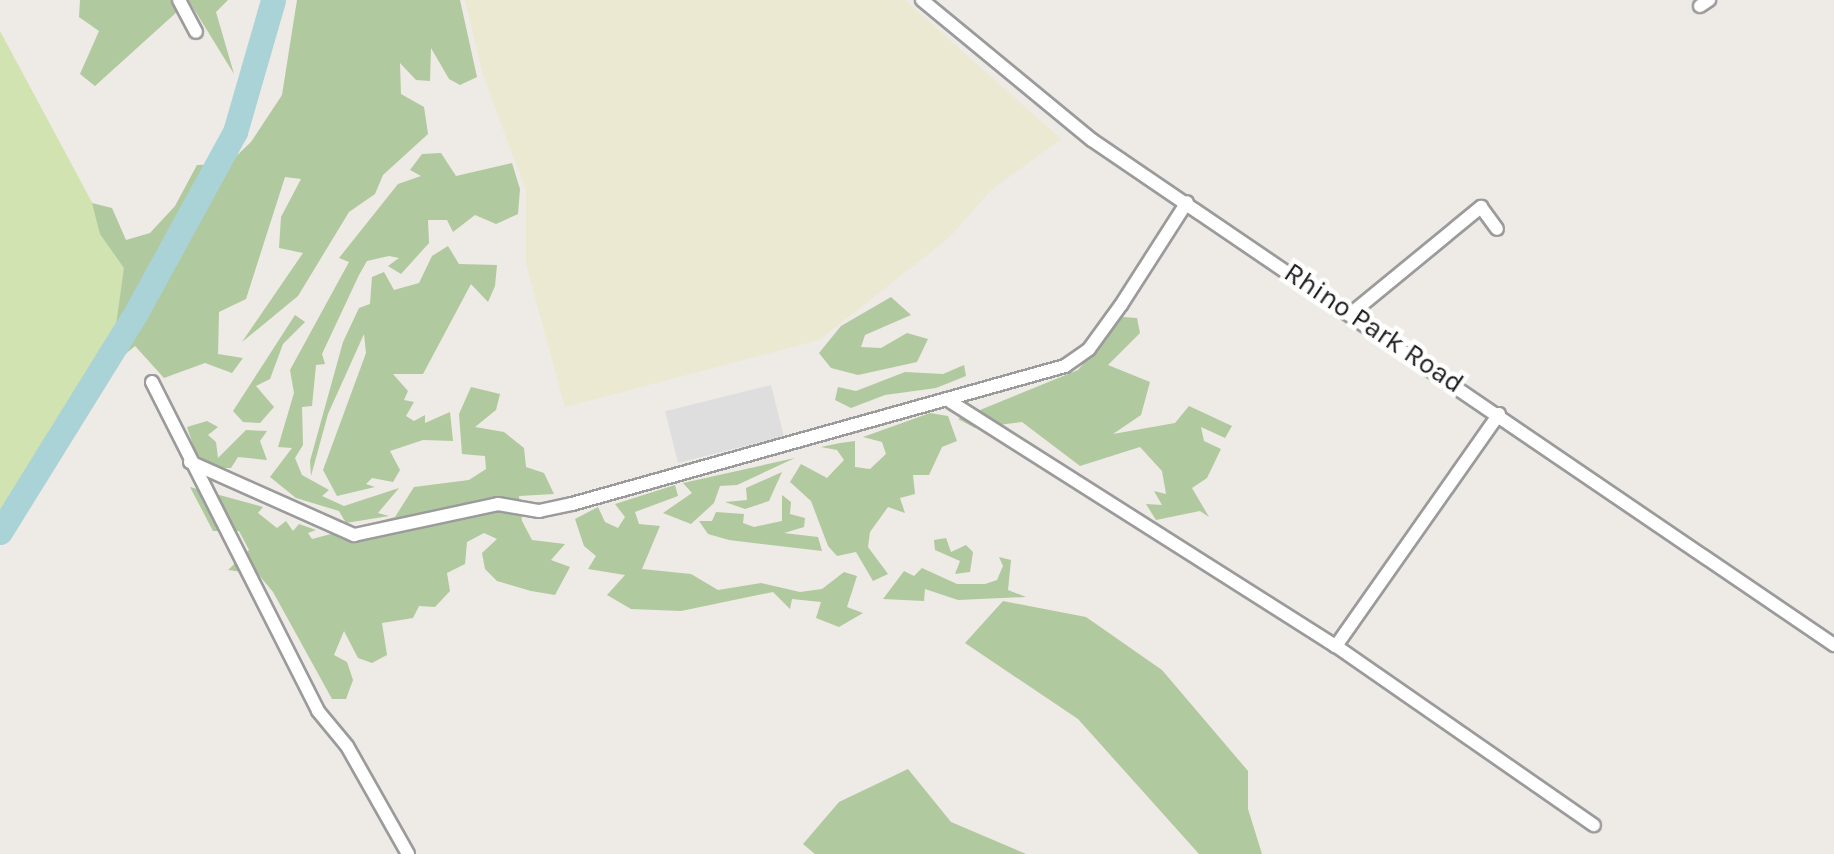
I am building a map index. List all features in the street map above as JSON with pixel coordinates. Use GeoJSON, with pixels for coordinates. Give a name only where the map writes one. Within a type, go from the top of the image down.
{"type":"FeatureCollection","features":[{"type":"Feature","properties":{"kind":"street"},"geometry":{"type":"LineString","coordinates":[[178,0],[196,32]]}},
{"type":"Feature","properties":{"kind":"street","name":"Rhino Park Road"},"geometry":{"type":"LineString","coordinates":[[922,0],[1092,140],[1353,312],[1834,645]]}},
{"type":"Feature","properties":{"kind":"street"},"geometry":{"type":"LineString","coordinates":[[190,462],[294,514],[354,535],[498,504],[539,511],[572,504],[918,402],[951,402],[1065,366],[1089,348],[1187,202]]}},
{"type":"Feature","properties":{"kind":"street"},"geometry":{"type":"LineString","coordinates":[[1353,312],[1481,207],[1497,230]]}},
{"type":"Feature","properties":{"kind":"street"},"geometry":{"type":"LineString","coordinates":[[152,382],[318,711],[346,746],[408,854]]}},
{"type":"Feature","properties":{"kind":"street"},"geometry":{"type":"LineString","coordinates":[[951,402],[1336,646],[1594,825]]}},
{"type":"Feature","properties":{"kind":"street"},"geometry":{"type":"LineString","coordinates":[[1336,646],[1499,414]]}},
{"type":"Feature","properties":{"kind":"shaded area"},"geometry":{"type":"Polygon","coordinates":[[[465,0],[905,0],[1061,139],[990,191],[950,237],[819,340],[565,407],[526,264],[526,191],[483,75],[465,0]]]}},
{"type":"Feature","properties":{"kind":"shaded area"},"geometry":{"type":"Polygon","coordinates":[[[771,385],[784,436],[678,463],[665,411],[771,385]]]}},
{"type":"Feature","properties":{"kind":"green space"},"geometry":{"type":"Polygon","coordinates":[[[80,0],[228,0],[216,12],[234,74],[189,1],[95,86],[80,74],[99,31],[79,17],[80,0]]]}},
{"type":"Feature","properties":{"kind":"green space"},"geometry":{"type":"Polygon","coordinates":[[[297,0],[460,0],[477,77],[460,85],[449,79],[431,48],[430,81],[416,80],[400,63],[401,94],[424,107],[428,134],[383,175],[375,194],[349,212],[298,296],[242,342],[303,253],[279,248],[281,217],[301,179],[285,177],[246,299],[219,312],[218,354],[243,358],[232,373],[205,363],[164,378],[135,346],[123,356],[116,325],[124,268],[100,234],[92,203],[112,208],[126,240],[150,233],[175,206],[197,165],[228,164],[251,142],[282,95],[297,0]]]}},
{"type":"Feature","properties":{"kind":"green space"},"geometry":{"type":"Polygon","coordinates":[[[0,31],[138,288],[135,306],[0,522],[0,31]]]}},
{"type":"Feature","properties":{"kind":"green space"},"geometry":{"type":"Polygon","coordinates":[[[441,153],[456,176],[512,163],[520,189],[518,214],[496,224],[475,215],[453,232],[447,220],[428,220],[429,243],[401,274],[388,266],[399,258],[389,256],[367,261],[359,275],[322,354],[325,364],[316,365],[312,406],[302,407],[303,445],[295,458],[302,475],[329,490],[322,496],[344,506],[399,488],[378,513],[389,516],[346,523],[339,511],[296,498],[270,477],[292,448],[278,447],[294,393],[290,370],[349,262],[339,258],[398,184],[421,176],[410,170],[422,154],[441,153]]]}},
{"type":"Feature","properties":{"kind":"green space"},"geometry":{"type":"Polygon","coordinates":[[[448,246],[459,264],[497,265],[495,286],[488,302],[471,284],[423,374],[393,374],[408,391],[404,400],[414,402],[406,416],[414,421],[425,415],[425,423],[450,412],[453,441],[423,440],[390,451],[400,470],[393,482],[372,478],[366,484],[375,487],[337,496],[323,470],[366,353],[364,334],[328,414],[311,476],[310,461],[343,342],[359,308],[370,304],[372,277],[384,272],[394,290],[419,283],[432,256],[448,246]]]}},
{"type":"Feature","properties":{"kind":"green space"},"geometry":{"type":"Polygon","coordinates":[[[891,297],[911,315],[865,335],[861,347],[881,348],[907,333],[928,339],[917,362],[858,375],[831,368],[819,353],[841,326],[891,297]]]}},
{"type":"Feature","properties":{"kind":"green space"},"geometry":{"type":"Polygon","coordinates":[[[295,315],[305,322],[283,344],[270,379],[256,386],[274,407],[260,423],[243,422],[233,411],[295,315]]]}},
{"type":"Feature","properties":{"kind":"green space"},"geometry":{"type":"Polygon","coordinates":[[[1123,317],[1137,318],[1140,333],[1108,365],[1150,382],[1141,415],[1113,434],[1175,423],[1189,406],[1232,426],[1225,438],[1201,427],[1204,441],[1221,449],[1207,478],[1192,488],[1209,517],[1200,511],[1156,520],[1146,504],[1162,505],[1154,491],[1166,494],[1162,471],[1140,447],[1080,466],[1022,422],[975,428],[958,419],[1078,370],[1123,317]]]}},
{"type":"Feature","properties":{"kind":"green space"},"geometry":{"type":"Polygon","coordinates":[[[964,365],[966,376],[936,388],[885,395],[851,408],[835,400],[838,387],[856,391],[905,372],[943,374],[964,365]]]}},
{"type":"Feature","properties":{"kind":"green space"},"geometry":{"type":"Polygon","coordinates":[[[471,387],[500,394],[496,410],[475,427],[504,432],[524,448],[526,467],[544,473],[554,494],[519,496],[522,521],[532,540],[565,544],[551,560],[570,567],[555,595],[531,591],[497,581],[485,569],[482,553],[497,539],[484,533],[467,542],[465,564],[447,573],[450,591],[435,607],[419,606],[413,618],[382,623],[387,655],[372,663],[358,658],[344,631],[334,655],[347,662],[353,680],[346,699],[332,699],[273,592],[258,574],[228,570],[249,550],[239,531],[213,531],[190,487],[263,507],[258,513],[277,528],[286,521],[293,531],[299,524],[316,530],[308,533],[312,539],[395,517],[414,487],[469,480],[486,469],[485,456],[462,454],[459,414],[471,387]]]}},
{"type":"Feature","properties":{"kind":"green space"},"geometry":{"type":"Polygon","coordinates":[[[930,413],[948,416],[957,441],[942,447],[929,475],[913,475],[915,494],[900,498],[905,513],[888,507],[870,532],[868,547],[888,574],[873,581],[856,552],[837,556],[828,546],[811,501],[790,482],[801,464],[827,478],[844,460],[837,450],[821,447],[840,443],[855,441],[855,467],[870,469],[886,454],[882,442],[863,437],[930,413]]]}},
{"type":"Feature","properties":{"kind":"green space"},"geometry":{"type":"Polygon","coordinates":[[[207,421],[218,427],[208,435],[216,442],[218,458],[246,430],[267,431],[260,441],[267,460],[238,457],[231,468],[215,468],[196,454],[187,427],[207,421]]]}},
{"type":"Feature","properties":{"kind":"green space"},"geometry":{"type":"Polygon","coordinates":[[[795,458],[737,485],[720,486],[714,503],[691,524],[663,513],[692,493],[683,483],[795,458]]]}},
{"type":"Feature","properties":{"kind":"green space"},"geometry":{"type":"Polygon","coordinates":[[[782,472],[769,501],[745,509],[725,502],[747,500],[746,488],[782,472]]]}},
{"type":"Feature","properties":{"kind":"green space"},"geometry":{"type":"Polygon","coordinates":[[[675,485],[678,496],[635,512],[639,524],[660,526],[642,569],[691,574],[718,590],[761,583],[800,592],[822,589],[844,572],[857,576],[847,607],[863,613],[839,627],[816,618],[821,602],[792,599],[790,609],[773,592],[681,611],[631,609],[607,595],[625,575],[588,569],[596,556],[584,546],[575,519],[598,507],[605,522],[618,528],[625,517],[615,504],[675,485]]]}},
{"type":"Feature","properties":{"kind":"green space"},"geometry":{"type":"Polygon","coordinates":[[[782,495],[791,502],[790,514],[805,518],[804,527],[784,533],[818,537],[822,551],[729,540],[708,534],[699,521],[712,521],[716,512],[744,514],[743,523],[754,527],[782,521],[782,495]]]}},
{"type":"Feature","properties":{"kind":"green space"},"geometry":{"type":"Polygon","coordinates":[[[946,538],[951,552],[966,545],[973,552],[970,572],[955,574],[960,561],[935,550],[934,540],[946,538]]]}},
{"type":"Feature","properties":{"kind":"green space"},"geometry":{"type":"Polygon","coordinates":[[[999,557],[1011,560],[1008,590],[1026,597],[958,600],[925,589],[924,601],[883,599],[904,571],[914,576],[922,568],[957,584],[997,580],[1003,566],[999,557]]]}},
{"type":"Feature","properties":{"kind":"green space"},"geometry":{"type":"Polygon","coordinates":[[[1003,601],[1086,617],[1162,670],[1248,771],[1248,809],[1262,854],[1199,854],[1078,719],[965,643],[1003,601]]]}},
{"type":"Feature","properties":{"kind":"green space"},"geometry":{"type":"Polygon","coordinates":[[[908,769],[951,822],[1026,854],[815,854],[803,844],[839,802],[908,769]]]}},
{"type":"Feature","properties":{"kind":"waterway"},"geometry":{"type":"LineString","coordinates":[[0,532],[138,309],[235,132],[273,0]]}}]}
